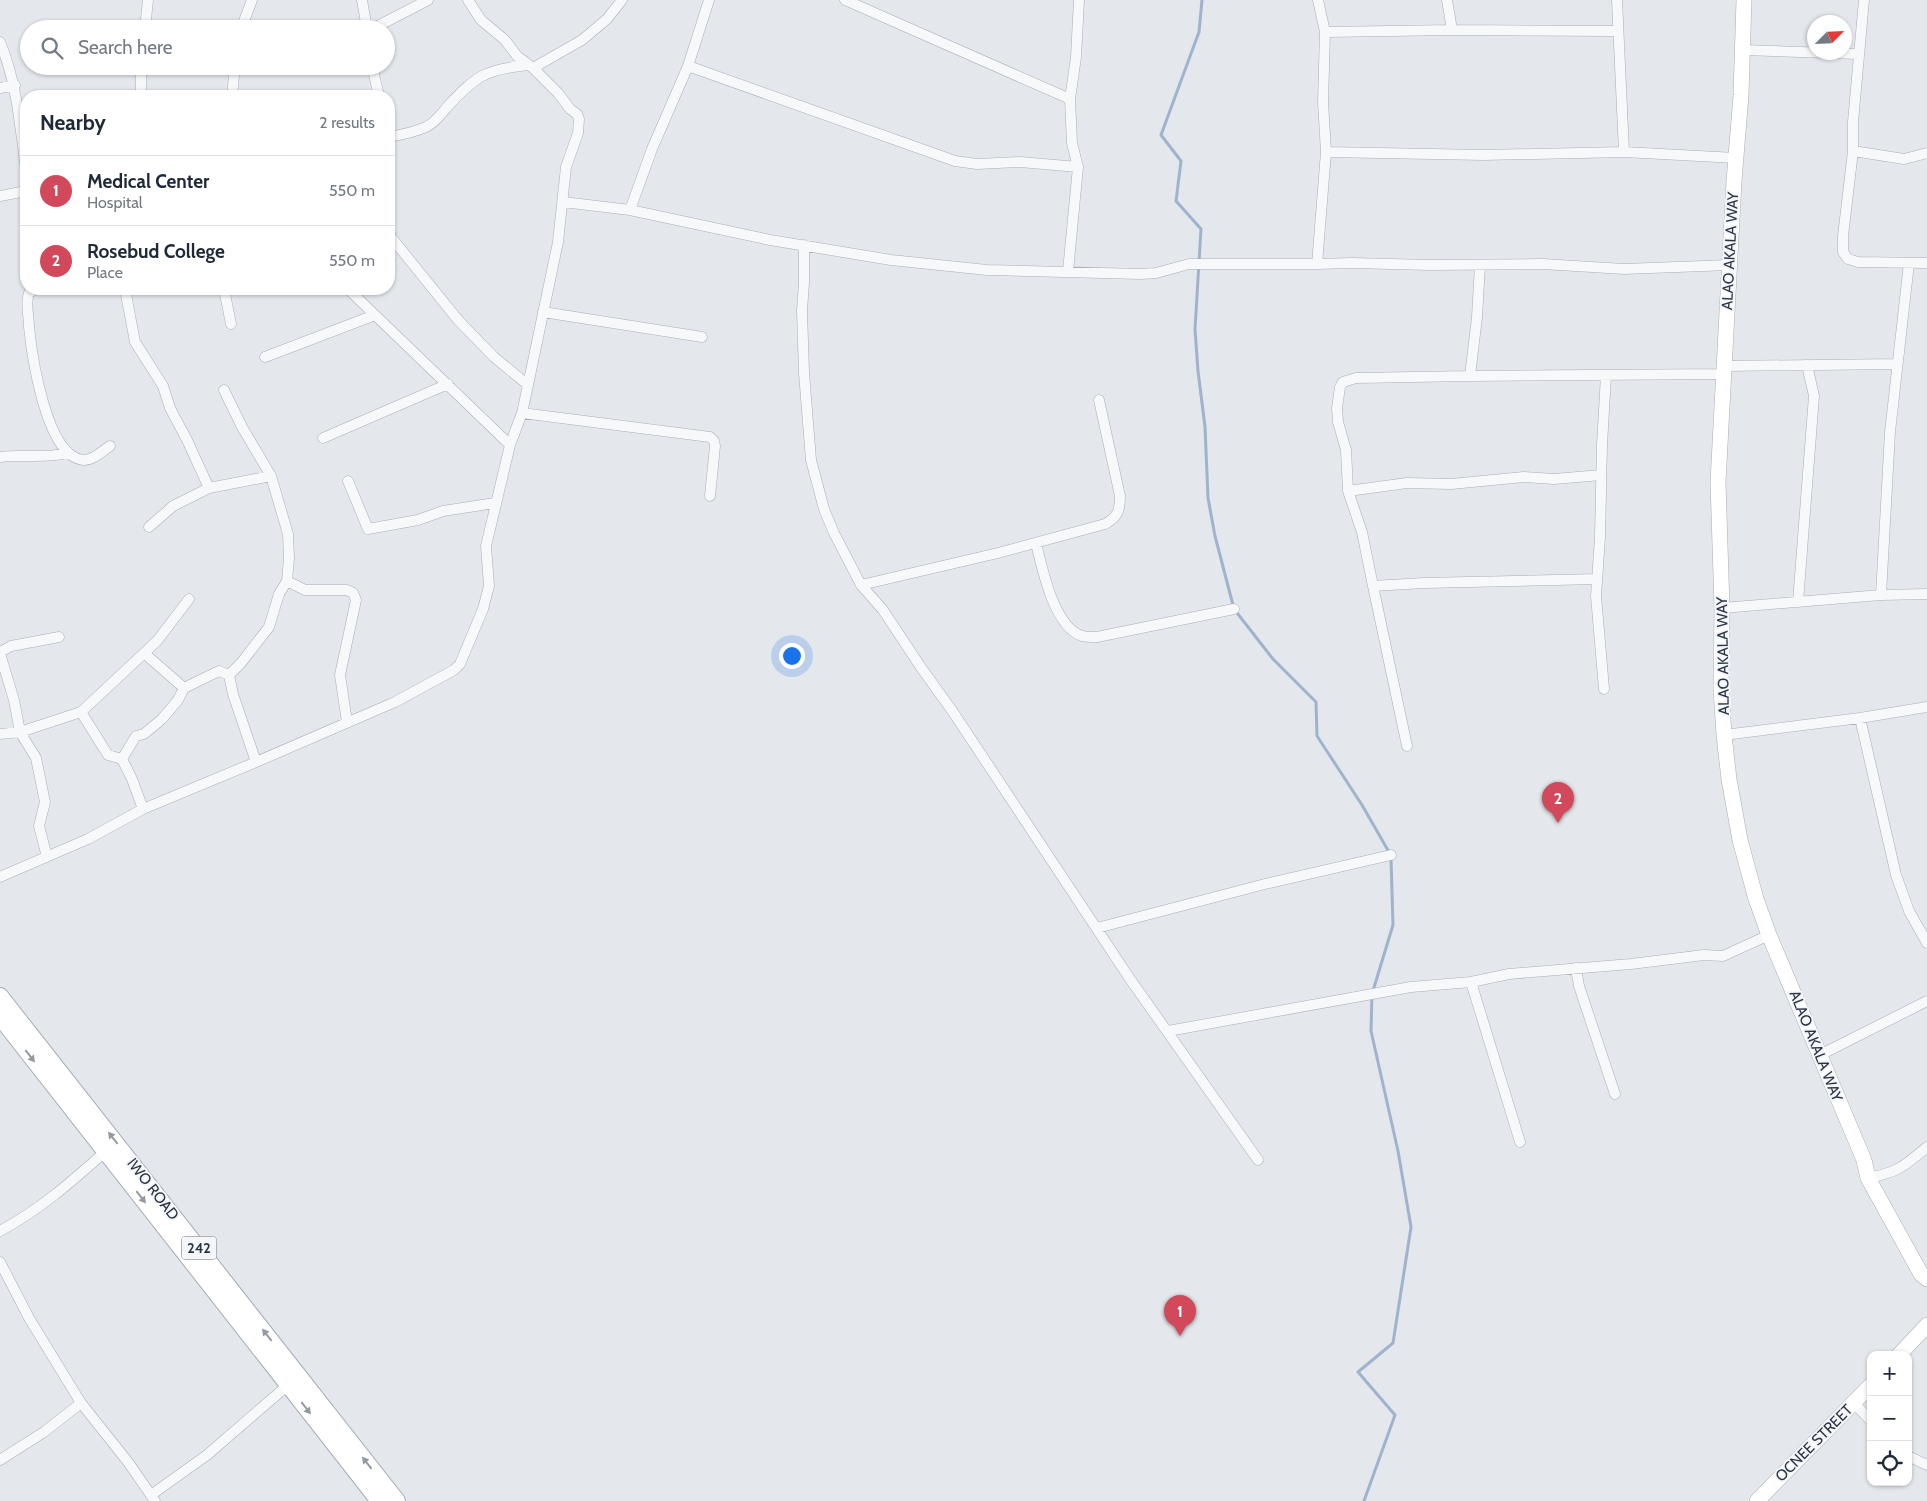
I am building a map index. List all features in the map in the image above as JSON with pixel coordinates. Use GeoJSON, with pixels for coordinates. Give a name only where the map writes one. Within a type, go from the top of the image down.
{"type":"FeatureCollection","features":[{"type":"Feature","properties":{"kind":"main road","name":"IWO ROAD"},"geometry":{"type":"LineString","coordinates":[[0,996],[397,1501]]}},
{"type":"Feature","properties":{"kind":"main road","name":"IWO ROAD"},"geometry":{"type":"LineString","coordinates":[[0,1017],[379,1501]]}},
{"type":"Feature","properties":{"kind":"street"},"geometry":{"type":"LineString","coordinates":[[146,20],[148,0]]}},
{"type":"Feature","properties":{"kind":"street"},"geometry":{"type":"LineString","coordinates":[[244,20],[252,0]]}},
{"type":"Feature","properties":{"kind":"street"},"geometry":{"type":"LineString","coordinates":[[362,0],[365,20]]}},
{"type":"Feature","properties":{"kind":"street"},"geometry":{"type":"LineString","coordinates":[[389,20],[428,0]]}},
{"type":"Feature","properties":{"kind":"street"},"geometry":{"type":"LineString","coordinates":[[0,877],[88,839],[143,809],[395,702],[454,670],[460,664],[483,609],[490,586],[486,546],[510,445],[522,413],[558,242],[566,167],[578,133],[579,119],[578,114],[570,109],[530,66],[517,56],[505,40],[481,20],[468,0]]}},
{"type":"Feature","properties":{"kind":"street"},"geometry":{"type":"LineString","coordinates":[[395,135],[426,127],[436,120],[459,94],[477,78],[491,70],[530,66],[582,40],[606,19],[622,0]]}},
{"type":"Feature","properties":{"kind":"street"},"geometry":{"type":"LineString","coordinates":[[630,210],[652,149],[688,66],[709,0]]}},
{"type":"Feature","properties":{"kind":"street"},"geometry":{"type":"LineString","coordinates":[[845,0],[1070,99]]}},
{"type":"Feature","properties":{"kind":"street"},"geometry":{"type":"LineString","coordinates":[[1068,271],[1078,167],[1072,143],[1070,99],[1076,58],[1079,0]]}},
{"type":"Feature","properties":{"kind":"street"},"geometry":{"type":"LineString","coordinates":[[1317,264],[1326,152],[1323,102],[1325,32],[1318,0]]}},
{"type":"Feature","properties":{"kind":"street"},"geometry":{"type":"LineString","coordinates":[[1447,0],[1452,30]]}},
{"type":"Feature","properties":{"kind":"street"},"geometry":{"type":"LineString","coordinates":[[1617,0],[1624,152]]}},
{"type":"Feature","properties":{"kind":"street","name":"ALAO AKALA WAY"},"geometry":{"type":"LineString","coordinates":[[1744,0],[1743,50],[1718,482],[1722,608],[1721,689],[1729,779],[1740,840],[1756,899],[1769,935],[1864,1160],[1868,1178],[1925,1276]]}},
{"type":"Feature","properties":{"kind":"street"},"geometry":{"type":"LineString","coordinates":[[1864,0],[1852,122],[1853,151],[1843,236],[1843,252],[1848,259],[1858,262],[1927,263]]}},
{"type":"Feature","properties":{"kind":"street"},"geometry":{"type":"LineString","coordinates":[[1325,32],[1452,30],[1618,31]]}},
{"type":"Feature","properties":{"kind":"street"},"geometry":{"type":"LineString","coordinates":[[0,42],[15,85],[20,124]]}},
{"type":"Feature","properties":{"kind":"street"},"geometry":{"type":"LineString","coordinates":[[1743,50],[1858,54]]}},
{"type":"Feature","properties":{"kind":"street"},"geometry":{"type":"LineString","coordinates":[[688,66],[955,161],[977,164],[1020,162],[1078,167]]}},
{"type":"Feature","properties":{"kind":"street"},"geometry":{"type":"LineString","coordinates":[[141,75],[141,90]]}},
{"type":"Feature","properties":{"kind":"street"},"geometry":{"type":"LineString","coordinates":[[233,90],[234,75]]}},
{"type":"Feature","properties":{"kind":"street"},"geometry":{"type":"LineString","coordinates":[[374,75],[378,90]]}},
{"type":"Feature","properties":{"kind":"street"},"geometry":{"type":"LineString","coordinates":[[0,88],[15,85]]}},
{"type":"Feature","properties":{"kind":"street"},"geometry":{"type":"LineString","coordinates":[[1853,151],[1904,159],[1927,153]]}},
{"type":"Feature","properties":{"kind":"street"},"geometry":{"type":"LineString","coordinates":[[1326,152],[1484,156],[1624,152],[1736,158]]}},
{"type":"Feature","properties":{"kind":"street"},"geometry":{"type":"LineString","coordinates":[[0,196],[20,192]]}},
{"type":"Feature","properties":{"kind":"street"},"geometry":{"type":"LineString","coordinates":[[563,202],[630,210],[804,245],[891,260],[987,270],[1141,274],[1164,272],[1189,264],[1352,263],[1430,266],[1543,264],[1624,269],[1730,265]]}},
{"type":"Feature","properties":{"kind":"street"},"geometry":{"type":"LineString","coordinates":[[395,242],[458,320],[494,357],[528,385]]}},
{"type":"Feature","properties":{"kind":"street"},"geometry":{"type":"LineString","coordinates":[[804,245],[803,337],[811,460],[824,509],[861,585],[883,610],[1097,928],[1258,1160]]}},
{"type":"Feature","properties":{"kind":"street"},"geometry":{"type":"LineString","coordinates":[[1881,595],[1890,432],[1909,263]]}},
{"type":"Feature","properties":{"kind":"street"},"geometry":{"type":"LineString","coordinates":[[1470,376],[1477,317],[1480,265]]}},
{"type":"Feature","properties":{"kind":"street"},"geometry":{"type":"LineString","coordinates":[[29,295],[27,301],[37,384],[50,423],[67,452],[82,460],[92,459],[110,446]]}},
{"type":"Feature","properties":{"kind":"street"},"geometry":{"type":"LineString","coordinates":[[126,295],[135,342],[163,386],[170,408],[209,488]]}},
{"type":"Feature","properties":{"kind":"street"},"geometry":{"type":"LineString","coordinates":[[225,295],[231,324]]}},
{"type":"Feature","properties":{"kind":"street"},"geometry":{"type":"LineString","coordinates":[[354,295],[510,445]]}},
{"type":"Feature","properties":{"kind":"street"},"geometry":{"type":"LineString","coordinates":[[543,312],[702,337]]}},
{"type":"Feature","properties":{"kind":"street"},"geometry":{"type":"LineString","coordinates":[[265,357],[375,315]]}},
{"type":"Feature","properties":{"kind":"street"},"geometry":{"type":"LineString","coordinates":[[1407,746],[1362,532],[1348,491],[1346,450],[1338,422],[1337,408],[1338,393],[1343,382],[1356,378],[1606,375],[1807,365],[1897,364]]}},
{"type":"Feature","properties":{"kind":"street"},"geometry":{"type":"LineString","coordinates":[[1798,602],[1814,396],[1807,365]]}},
{"type":"Feature","properties":{"kind":"street"},"geometry":{"type":"LineString","coordinates":[[1604,689],[1596,596],[1606,375]]}},
{"type":"Feature","properties":{"kind":"street"},"geometry":{"type":"LineString","coordinates":[[323,438],[448,384]]}},
{"type":"Feature","properties":{"kind":"street"},"geometry":{"type":"LineString","coordinates":[[224,390],[242,427],[271,476],[288,534],[289,570],[287,581],[279,594],[269,627],[241,663],[229,675]]}},
{"type":"Feature","properties":{"kind":"street"},"geometry":{"type":"LineString","coordinates":[[861,585],[1036,543],[1105,524],[1117,516],[1120,510],[1120,496],[1099,400]]}},
{"type":"Feature","properties":{"kind":"street"},"geometry":{"type":"LineString","coordinates":[[522,413],[710,437],[714,441],[715,446],[710,496]]}},
{"type":"Feature","properties":{"kind":"street"},"geometry":{"type":"LineString","coordinates":[[0,457],[46,457],[67,452]]}},
{"type":"Feature","properties":{"kind":"street"},"geometry":{"type":"LineString","coordinates":[[1348,491],[1407,483],[1450,484],[1524,477],[1554,479],[1601,474]]}},
{"type":"Feature","properties":{"kind":"street"},"geometry":{"type":"LineString","coordinates":[[149,527],[173,506],[209,488],[271,476]]}},
{"type":"Feature","properties":{"kind":"street"},"geometry":{"type":"LineString","coordinates":[[348,481],[368,529],[418,520],[443,511],[495,503]]}},
{"type":"Feature","properties":{"kind":"street"},"geometry":{"type":"LineString","coordinates":[[1036,543],[1049,593],[1056,608],[1069,626],[1082,636],[1097,637],[1234,609]]}},
{"type":"Feature","properties":{"kind":"street"},"geometry":{"type":"LineString","coordinates":[[1374,586],[1597,579]]}},
{"type":"Feature","properties":{"kind":"street"},"geometry":{"type":"LineString","coordinates":[[287,581],[305,590],[347,590],[353,594],[356,600],[340,675],[347,722]]}},
{"type":"Feature","properties":{"kind":"street"},"geometry":{"type":"LineString","coordinates":[[1722,608],[1881,595],[1927,594]]}},
{"type":"Feature","properties":{"kind":"street"},"geometry":{"type":"LineString","coordinates":[[0,734],[20,732],[81,712],[157,641],[188,599]]}},
{"type":"Feature","properties":{"kind":"street"},"geometry":{"type":"LineString","coordinates":[[47,857],[39,826],[45,802],[38,766],[36,758],[20,732],[14,700],[1,657],[2,651],[11,646],[59,637]]}},
{"type":"Feature","properties":{"kind":"street"},"geometry":{"type":"LineString","coordinates":[[144,653],[184,688]]}},
{"type":"Feature","properties":{"kind":"street"},"geometry":{"type":"LineString","coordinates":[[122,759],[136,736],[144,734],[162,719],[178,700],[184,688],[219,671],[229,675]]}},
{"type":"Feature","properties":{"kind":"street"},"geometry":{"type":"LineString","coordinates":[[229,675],[233,694],[256,762]]}},
{"type":"Feature","properties":{"kind":"street"},"geometry":{"type":"LineString","coordinates":[[1724,735],[1860,718],[1927,707]]}},
{"type":"Feature","properties":{"kind":"street"},"geometry":{"type":"LineString","coordinates":[[81,712],[108,755],[122,759],[143,809]]}},
{"type":"Feature","properties":{"kind":"street"},"geometry":{"type":"LineString","coordinates":[[1860,718],[1896,875],[1909,911],[1927,943]]}},
{"type":"Feature","properties":{"kind":"street"},"geometry":{"type":"LineString","coordinates":[[1097,928],[1265,884],[1391,855]]}},
{"type":"Feature","properties":{"kind":"street"},"geometry":{"type":"LineString","coordinates":[[1168,1031],[1411,987],[1471,982],[1509,974],[1704,955],[1723,956],[1769,935]]}},
{"type":"Feature","properties":{"kind":"street"},"geometry":{"type":"LineString","coordinates":[[1576,968],[1579,986],[1616,1094]]}},
{"type":"Feature","properties":{"kind":"street"},"geometry":{"type":"LineString","coordinates":[[1471,982],[1520,1142]]}},
{"type":"Feature","properties":{"kind":"street"},"geometry":{"type":"LineString","coordinates":[[1820,1055],[1927,1001]]}},
{"type":"Feature","properties":{"kind":"street"},"geometry":{"type":"LineString","coordinates":[[1868,1178],[1893,1173],[1903,1167],[1927,1146]]}},
{"type":"Feature","properties":{"kind":"street"},"geometry":{"type":"LineString","coordinates":[[0,1231],[27,1216],[54,1197],[106,1152]]}},
{"type":"Feature","properties":{"kind":"street"},"geometry":{"type":"LineString","coordinates":[[0,1262],[29,1318],[81,1403],[153,1498],[208,1455],[288,1385]]}},
{"type":"Feature","properties":{"kind":"street"},"geometry":{"type":"LineString","coordinates":[[1903,1351],[1927,1325]]}},
{"type":"Feature","properties":{"kind":"street","name":"OCNEE STREET"},"geometry":{"type":"LineString","coordinates":[[1756,1501],[1867,1389]]}},
{"type":"Feature","properties":{"kind":"street"},"geometry":{"type":"LineString","coordinates":[[0,1460],[44,1432],[81,1403]]}},
{"type":"Feature","properties":{"kind":"street"},"geometry":{"type":"LineString","coordinates":[[1854,1403],[1867,1417]]}},
{"type":"Feature","properties":{"kind":"street"},"geometry":{"type":"LineString","coordinates":[[1912,1458],[1927,1465]]}},
{"type":"Feature","properties":{"kind":"waterway"},"geometry":{"type":"LineString","coordinates":[[1202,0],[1199,32],[1161,135],[1181,161],[1176,201],[1201,229],[1195,329],[1205,427],[1208,498],[1215,536],[1234,609],[1273,659],[1316,702],[1317,736],[1362,805],[1389,852]]}},
{"type":"Feature","properties":{"kind":"waterway"},"geometry":{"type":"LineString","coordinates":[[1364,1501],[1395,1415],[1358,1372],[1393,1343],[1411,1227],[1398,1151],[1371,1031],[1372,994],[1393,925],[1391,858]]}},
{"type":"Feature","properties":{"kind":"place","name":"Rosebud College"},"geometry":{"type":"Point","coordinates":[1558,823]}},
{"type":"Feature","properties":{"kind":"place","name":"Medical Center"},"geometry":{"type":"Point","coordinates":[1180,1336]}}]}
